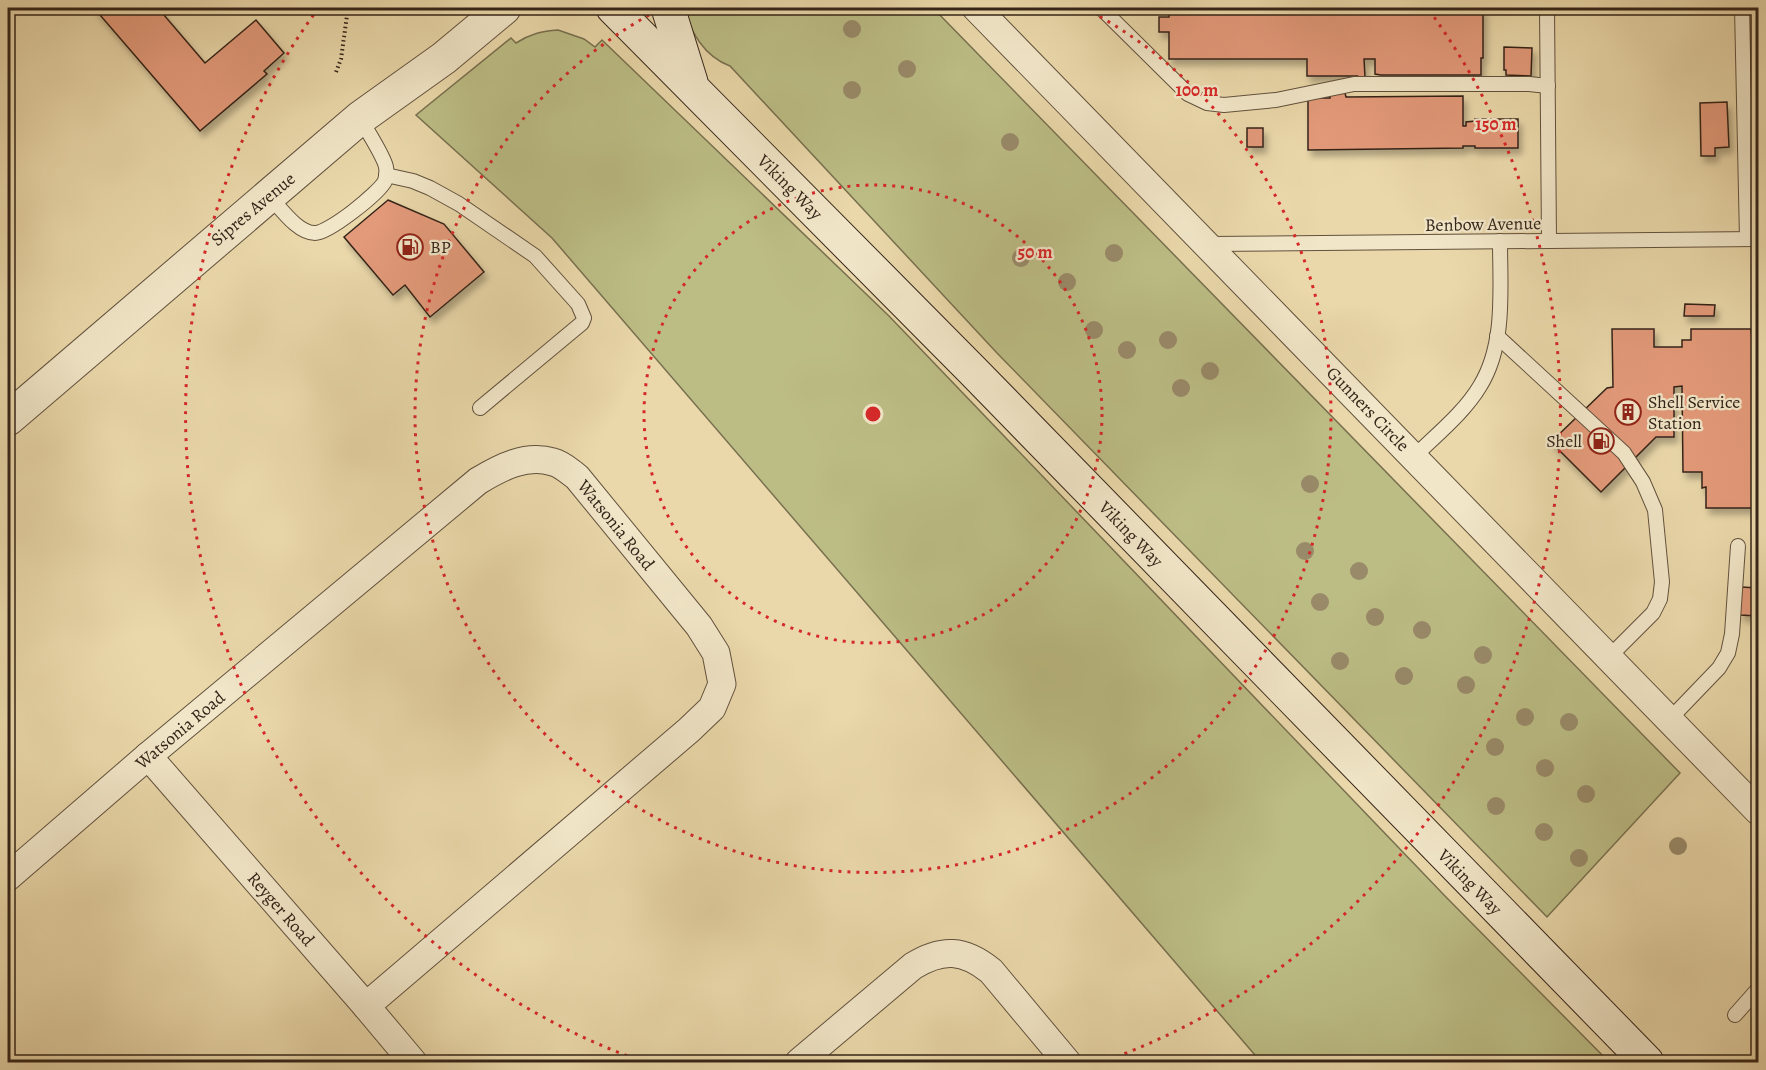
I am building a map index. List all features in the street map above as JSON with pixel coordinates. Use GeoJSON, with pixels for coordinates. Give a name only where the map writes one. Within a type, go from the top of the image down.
{"type":"FeatureCollection","features":[{"type":"Feature","properties":{"kind":"main road","name":"Sipres Avenue"},"geometry":{"type":"LineString","coordinates":[[8,419],[360,118],[444,58],[504,8]]}},
{"type":"Feature","properties":{"kind":"main road","name":"Viking Way"},"geometry":{"type":"LineString","coordinates":[[613,8],[972,370],[1647,1062]]}},
{"type":"Feature","properties":{"kind":"main road"},"geometry":{"type":"LineString","coordinates":[[668,8],[694,90]]}},
{"type":"Feature","properties":{"kind":"street","name":"Gunners Circle"},"geometry":{"type":"LineString","coordinates":[[976,8],[1758,811]]}},
{"type":"Feature","properties":{"kind":"street","name":"Watsonia Road"},"geometry":{"type":"LineString","coordinates":[[8,877],[148,756],[478,481],[501,467],[528,459],[555,462],[577,477],[699,626],[716,653],[722,684],[712,708],[689,730],[366,1006]]}},
{"type":"Feature","properties":{"kind":"street","name":"Reyger Road"},"geometry":{"type":"LineString","coordinates":[[148,756],[413,1062]]}},
{"type":"Feature","properties":{"kind":"street"},"geometry":{"type":"LineString","coordinates":[[799,1062],[913,966],[940,953],[954,953],[968,956],[991,971],[1067,1062]]}},
{"type":"Feature","properties":{"kind":"lane"},"geometry":{"type":"LineString","coordinates":[[1101,8],[1188,94],[1207,103],[1224,105],[1276,100],[1354,84],[1529,84],[1548,86]]}},
{"type":"Feature","properties":{"kind":"lane"},"geometry":{"type":"LineString","coordinates":[[1547,8],[1549,241]]}},
{"type":"Feature","properties":{"kind":"lane"},"geometry":{"type":"LineString","coordinates":[[1742,8],[1753,239]]}},
{"type":"Feature","properties":{"kind":"lane"},"geometry":{"type":"LineString","coordinates":[[269,196],[301,228],[314,233],[325,231],[335,225],[379,189],[386,180],[386,167],[360,118]]}},
{"type":"Feature","properties":{"kind":"lane"},"geometry":{"type":"LineString","coordinates":[[386,175],[413,181],[430,188],[516,241],[535,255],[582,311],[584,318],[582,323],[480,408]]}},
{"type":"Feature","properties":{"kind":"lane","name":"Benbow Avenue"},"geometry":{"type":"LineString","coordinates":[[1208,244],[1753,239]]}},
{"type":"Feature","properties":{"kind":"lane"},"geometry":{"type":"LineString","coordinates":[[1414,457],[1466,404],[1481,385],[1490,364],[1497,336],[1500,303],[1500,242]]}},
{"type":"Feature","properties":{"kind":"lane"},"geometry":{"type":"LineString","coordinates":[[1497,336],[1624,453],[1643,482],[1655,510],[1662,582],[1660,599],[1653,613],[1609,657]]}},
{"type":"Feature","properties":{"kind":"lane"},"geometry":{"type":"LineString","coordinates":[[1670,719],[1719,668],[1728,653],[1732,634],[1738,546]]}},
{"type":"Feature","properties":{"kind":"lane"},"geometry":{"type":"LineString","coordinates":[[1735,1015],[1758,989]]}},
{"type":"Feature","properties":{"kind":"path"},"geometry":{"type":"LineString","coordinates":[[336,72],[341,59],[348,8]]}},
{"type":"Feature","properties":{"kind":"green space"},"geometry":{"type":"Polygon","coordinates":[[[682,8],[933,8],[1680,773],[1547,917],[997,353],[730,66],[706,50],[694,34],[682,8]]]}},
{"type":"Feature","properties":{"kind":"green space"},"geometry":{"type":"Polygon","coordinates":[[[558,30],[584,39],[595,47],[602,40],[889,316],[1444,895],[1609,1062],[1261,1062],[552,238],[416,115],[511,38],[516,43],[526,37],[558,30]]]}},
{"type":"Feature","properties":{"kind":"building"},"geometry":{"type":"Polygon","coordinates":[[[94,8],[158,8],[205,63],[256,20],[284,53],[264,71],[267,74],[200,131],[94,8]]]}},
{"type":"Feature","properties":{"kind":"building"},"geometry":{"type":"Polygon","coordinates":[[[1169,8],[1483,8],[1481,75],[1381,75],[1375,74],[1375,59],[1364,59],[1365,77],[1356,77],[1307,76],[1307,59],[1169,59],[1169,32],[1159,32],[1159,17],[1169,17],[1169,8]]]}},
{"type":"Feature","properties":{"kind":"building"},"geometry":{"type":"Polygon","coordinates":[[[1504,47],[1532,48],[1531,76],[1506,75],[1504,47]]]}},
{"type":"Feature","properties":{"kind":"building"},"geometry":{"type":"Polygon","coordinates":[[[1330,93],[1345,93],[1346,97],[1463,96],[1463,126],[1466,126],[1466,122],[1475,121],[1475,119],[1518,119],[1518,148],[1463,146],[1463,148],[1308,150],[1308,98],[1330,98],[1330,93]]]}},
{"type":"Feature","properties":{"kind":"building"},"geometry":{"type":"Polygon","coordinates":[[[1727,102],[1729,147],[1715,148],[1715,156],[1701,156],[1700,103],[1727,102]]]}},
{"type":"Feature","properties":{"kind":"building"},"geometry":{"type":"Polygon","coordinates":[[[1247,128],[1263,128],[1263,147],[1247,147],[1247,128]]]}},
{"type":"Feature","properties":{"kind":"building"},"geometry":{"type":"Polygon","coordinates":[[[388,200],[444,224],[484,272],[430,317],[405,285],[393,295],[344,237],[388,200]]]}},
{"type":"Feature","properties":{"kind":"building"},"geometry":{"type":"Polygon","coordinates":[[[1685,304],[1715,305],[1714,316],[1684,316],[1685,304]]]}},
{"type":"Feature","properties":{"kind":"building","name":"Shell Service Station"},"geometry":{"type":"Polygon","coordinates":[[[1612,329],[1654,329],[1654,347],[1682,347],[1682,340],[1691,340],[1691,329],[1751,329],[1752,339],[1754,339],[1755,508],[1706,508],[1706,487],[1702,488],[1702,472],[1683,472],[1682,386],[1674,387],[1674,437],[1656,437],[1601,492],[1551,442],[1607,388],[1613,387],[1612,329]]]}},
{"type":"Feature","properties":{"kind":"building"},"geometry":{"type":"Polygon","coordinates":[[[1741,587],[1758,588],[1758,616],[1740,615],[1741,587]]]}},
{"type":"Feature","properties":{"kind":"place","name":"BP"},"geometry":{"type":"Point","coordinates":[410,247]}},
{"type":"Feature","properties":{"kind":"place","name":"Shell Service Station"},"geometry":{"type":"Point","coordinates":[1628,412]}},
{"type":"Feature","properties":{"kind":"place","name":"Shell"},"geometry":{"type":"Point","coordinates":[1601,441]}}]}
